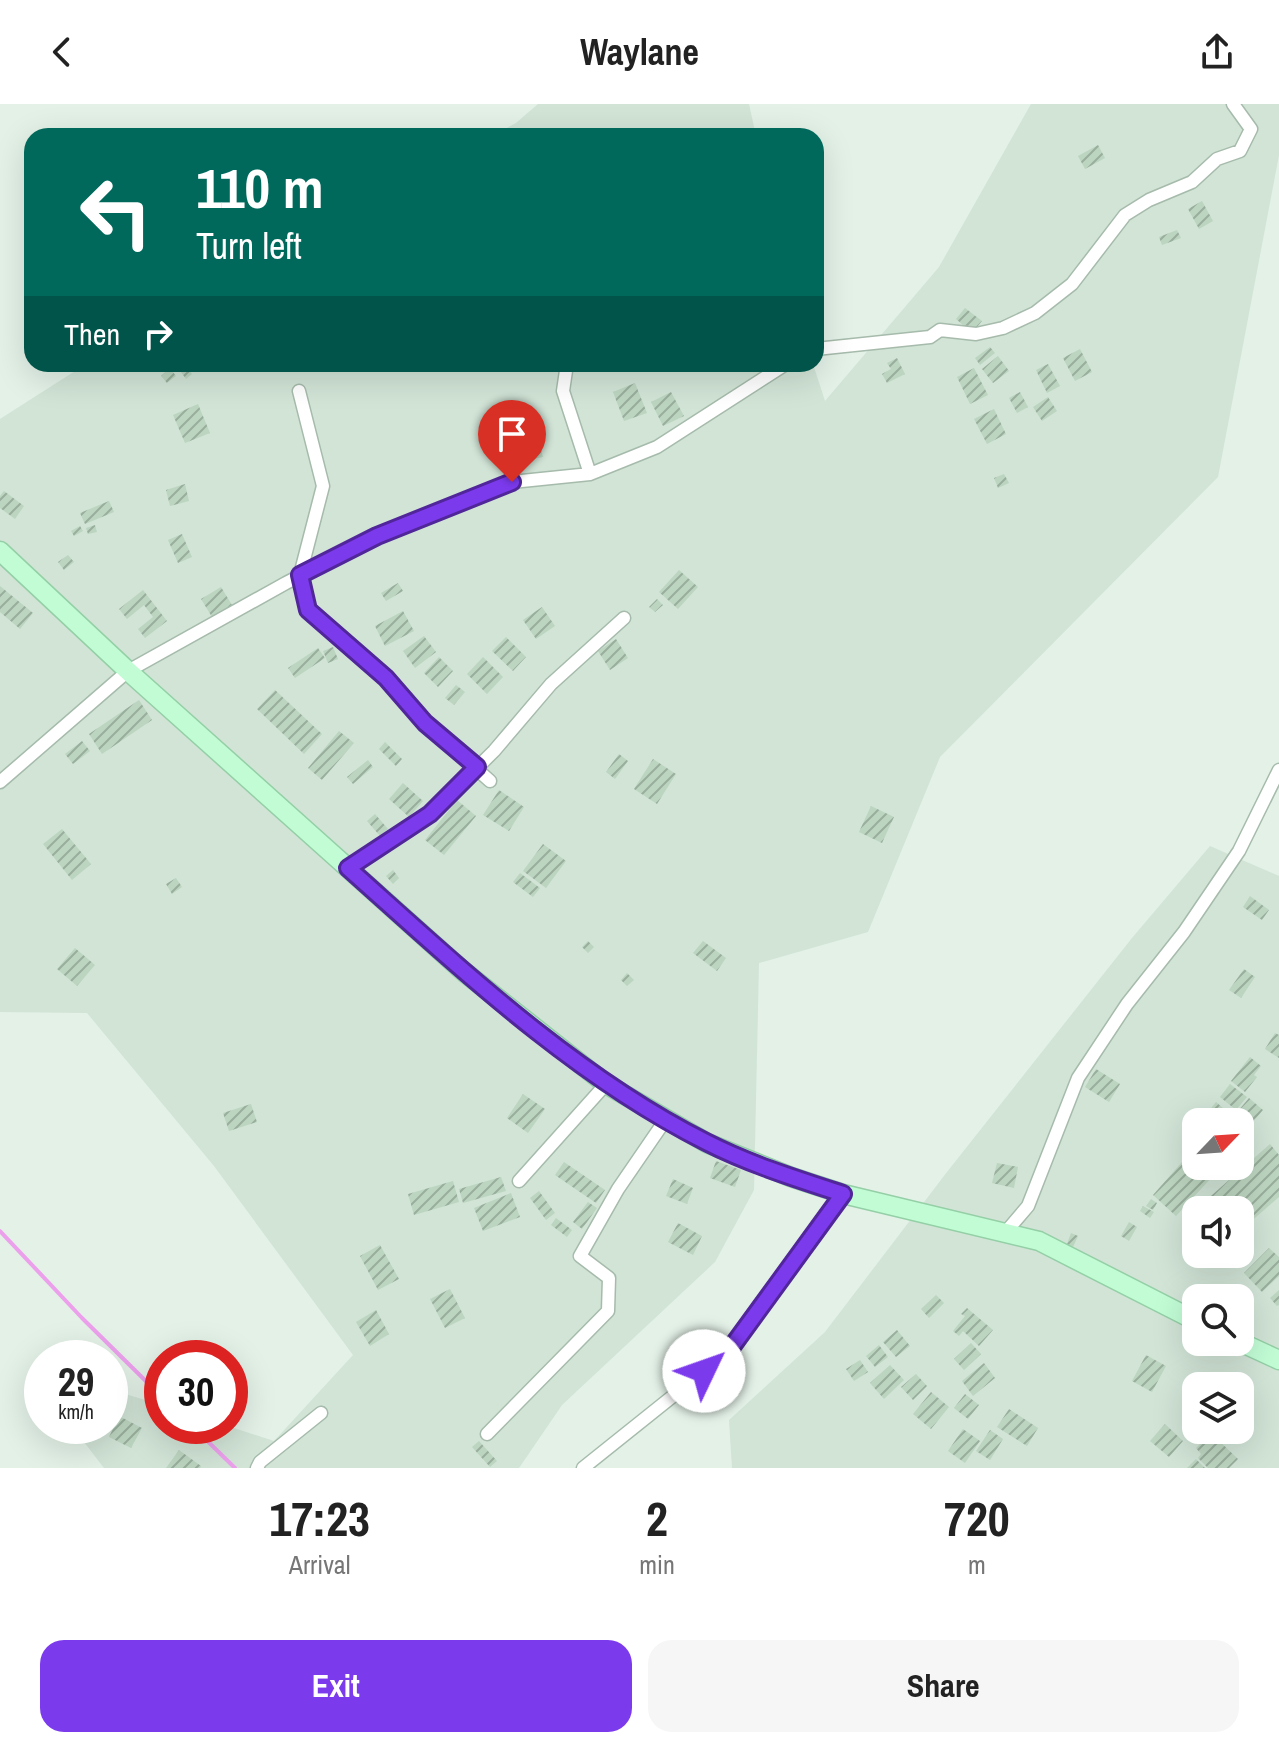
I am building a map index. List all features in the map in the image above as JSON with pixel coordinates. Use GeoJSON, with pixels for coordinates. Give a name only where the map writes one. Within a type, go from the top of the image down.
{"type":"FeatureCollection","features":[{"type":"Feature","properties":{"kind":"main road"},"geometry":{"type":"LineString","coordinates":[[0,551],[128,671],[463,971],[606,1084],[707,1143],[791,1177],[843,1194],[1039,1241],[1182,1314]]}},
{"type":"Feature","properties":{"kind":"main road"},"geometry":{"type":"LineString","coordinates":[[1254,1348],[1279,1360]]}},
{"type":"Feature","properties":{"kind":"street"},"geometry":{"type":"LineString","coordinates":[[824,348],[930,337],[940,330],[976,334],[1003,328],[1035,313],[1072,284],[1125,215],[1149,200],[1192,182],[1217,159],[1240,151],[1251,129],[1233,104]]}},
{"type":"Feature","properties":{"kind":"street"},"geometry":{"type":"LineString","coordinates":[[566,372],[563,391],[590,474]]}},
{"type":"Feature","properties":{"kind":"street"},"geometry":{"type":"LineString","coordinates":[[0,782],[128,671],[300,575],[377,536],[512,482],[590,474],[657,447],[774,372]]}},
{"type":"Feature","properties":{"kind":"street"},"geometry":{"type":"LineString","coordinates":[[299,391],[323,486],[300,575],[308,610],[386,678],[425,723],[490,781]]}},
{"type":"Feature","properties":{"kind":"street"},"geometry":{"type":"LineString","coordinates":[[348,868],[430,814],[551,684],[624,618]]}},
{"type":"Feature","properties":{"kind":"street"},"geometry":{"type":"LineString","coordinates":[[1005,1233],[1028,1206],[1078,1078],[1127,1004],[1184,932],[1239,851],[1279,770]]}},
{"type":"Feature","properties":{"kind":"street"},"geometry":{"type":"LineString","coordinates":[[519,1181],[606,1084]]}},
{"type":"Feature","properties":{"kind":"street"},"geometry":{"type":"LineString","coordinates":[[487,1434],[608,1311],[609,1278],[580,1256],[618,1189],[666,1119]]}},
{"type":"Feature","properties":{"kind":"street"},"geometry":{"type":"LineString","coordinates":[[583,1468],[728,1352],[843,1194]]}},
{"type":"Feature","properties":{"kind":"street"},"geometry":{"type":"LineString","coordinates":[[257,1468],[260,1462],[321,1413]]}},
{"type":"Feature","properties":{"kind":"shaded area"},"geometry":{"type":"Polygon","coordinates":[[[538,104],[749,104],[754,128],[507,128],[538,104]]]}},
{"type":"Feature","properties":{"kind":"shaded area"},"geometry":{"type":"Polygon","coordinates":[[[1031,104],[1279,104],[1279,155],[1218,477],[940,757],[868,932],[759,963],[754,1190],[715,1262],[562,1405],[519,1468],[104,1468],[85,1444],[128,1444],[128,1395],[144,1400],[144,1444],[248,1444],[248,1433],[274,1441],[353,1355],[214,1166],[87,1013],[0,1012],[0,419],[73,372],[816,372],[825,401],[939,267],[1031,104]]]}},
{"type":"Feature","properties":{"kind":"shaded area"},"geometry":{"type":"Polygon","coordinates":[[[1210,846],[1279,876],[1279,1468],[732,1468],[729,1420],[825,1332],[1132,938],[1210,846]]]}},
{"type":"Feature","properties":{"kind":"building"},"geometry":{"type":"Polygon","coordinates":[[[1098,145],[1105,158],[1085,169],[1078,156],[1098,145]]]}},
{"type":"Feature","properties":{"kind":"building"},"geometry":{"type":"Polygon","coordinates":[[[1202,201],[1213,221],[1199,229],[1188,209],[1202,201]]]}},
{"type":"Feature","properties":{"kind":"building"},"geometry":{"type":"Polygon","coordinates":[[[1177,230],[1181,238],[1162,245],[1159,237],[1177,230]]]}},
{"type":"Feature","properties":{"kind":"building"},"geometry":{"type":"Polygon","coordinates":[[[965,308],[982,321],[972,333],[956,319],[965,308]]]}},
{"type":"Feature","properties":{"kind":"building"},"geometry":{"type":"Polygon","coordinates":[[[990,347],[995,353],[980,365],[975,358],[990,347]]]}},
{"type":"Feature","properties":{"kind":"building"},"geometry":{"type":"Polygon","coordinates":[[[1080,349],[1092,372],[1075,381],[1063,358],[1080,349]]]}},
{"type":"Feature","properties":{"kind":"building"},"geometry":{"type":"Polygon","coordinates":[[[998,356],[1009,371],[993,383],[982,369],[998,356]]]}},
{"type":"Feature","properties":{"kind":"building"},"geometry":{"type":"Polygon","coordinates":[[[897,358],[905,374],[887,383],[882,374],[891,369],[887,363],[897,358]]]}},
{"type":"Feature","properties":{"kind":"building"},"geometry":{"type":"Polygon","coordinates":[[[1048,364],[1060,386],[1047,393],[1036,370],[1048,364]]]}},
{"type":"Feature","properties":{"kind":"building"},"geometry":{"type":"Polygon","coordinates":[[[974,368],[988,395],[970,404],[957,377],[974,368]]]}},
{"type":"Feature","properties":{"kind":"building"},"geometry":{"type":"Polygon","coordinates":[[[173,372],[176,376],[167,383],[161,376],[173,372]]]}},
{"type":"Feature","properties":{"kind":"building"},"geometry":{"type":"Polygon","coordinates":[[[181,372],[191,372],[186,379],[181,372]]]}},
{"type":"Feature","properties":{"kind":"building"},"geometry":{"type":"Polygon","coordinates":[[[635,383],[647,413],[624,421],[613,392],[635,383]]]}},
{"type":"Feature","properties":{"kind":"building"},"geometry":{"type":"Polygon","coordinates":[[[671,392],[684,416],[663,426],[651,402],[671,392]]]}},
{"type":"Feature","properties":{"kind":"building"},"geometry":{"type":"Polygon","coordinates":[[[1020,392],[1028,407],[1017,413],[1009,398],[1020,392]]]}},
{"type":"Feature","properties":{"kind":"building"},"geometry":{"type":"Polygon","coordinates":[[[1048,397],[1057,411],[1042,421],[1033,407],[1048,397]]]}},
{"type":"Feature","properties":{"kind":"building"},"geometry":{"type":"Polygon","coordinates":[[[198,404],[210,433],[185,443],[173,415],[198,404]]]}},
{"type":"Feature","properties":{"kind":"building"},"geometry":{"type":"Polygon","coordinates":[[[994,409],[1006,434],[987,444],[974,419],[994,409]]]}},
{"type":"Feature","properties":{"kind":"building"},"geometry":{"type":"Polygon","coordinates":[[[538,438],[543,457],[528,460],[524,442],[538,438]]]}},
{"type":"Feature","properties":{"kind":"building"},"geometry":{"type":"Polygon","coordinates":[[[1004,474],[1009,483],[998,488],[994,478],[1004,474]]]}},
{"type":"Feature","properties":{"kind":"building"},"geometry":{"type":"Polygon","coordinates":[[[185,484],[189,501],[170,506],[166,490],[185,484]]]}},
{"type":"Feature","properties":{"kind":"building"},"geometry":{"type":"Polygon","coordinates":[[[4,491],[24,506],[15,519],[0,508],[0,496],[4,491]]]}},
{"type":"Feature","properties":{"kind":"building"},"geometry":{"type":"Polygon","coordinates":[[[109,501],[114,512],[85,524],[80,513],[109,501]]]}},
{"type":"Feature","properties":{"kind":"building"},"geometry":{"type":"Polygon","coordinates":[[[95,525],[97,532],[88,534],[86,528],[95,525]]]}},
{"type":"Feature","properties":{"kind":"building"},"geometry":{"type":"Polygon","coordinates":[[[80,526],[83,531],[74,536],[71,531],[80,526]]]}},
{"type":"Feature","properties":{"kind":"building"},"geometry":{"type":"Polygon","coordinates":[[[182,534],[192,557],[178,563],[168,540],[182,534]]]}},
{"type":"Feature","properties":{"kind":"building"},"geometry":{"type":"Polygon","coordinates":[[[68,555],[74,562],[64,570],[58,562],[68,555]]]}},
{"type":"Feature","properties":{"kind":"building"},"geometry":{"type":"Polygon","coordinates":[[[679,570],[698,587],[678,609],[659,592],[679,570]]]}},
{"type":"Feature","properties":{"kind":"building"},"geometry":{"type":"Polygon","coordinates":[[[398,583],[403,591],[386,601],[381,593],[398,583]]]}},
{"type":"Feature","properties":{"kind":"building"},"geometry":{"type":"Polygon","coordinates":[[[0,586],[33,613],[20,629],[0,612],[0,586]]]}},
{"type":"Feature","properties":{"kind":"building"},"geometry":{"type":"Polygon","coordinates":[[[221,587],[232,605],[212,617],[201,599],[221,587]]]}},
{"type":"Feature","properties":{"kind":"building"},"geometry":{"type":"Polygon","coordinates":[[[143,590],[167,621],[145,638],[138,629],[153,617],[144,605],[127,619],[119,609],[143,590]]]}},
{"type":"Feature","properties":{"kind":"building"},"geometry":{"type":"Polygon","coordinates":[[[657,599],[663,605],[655,612],[649,607],[657,599]]]}},
{"type":"Feature","properties":{"kind":"building"},"geometry":{"type":"Polygon","coordinates":[[[542,607],[555,626],[536,639],[523,620],[542,607]]]}},
{"type":"Feature","properties":{"kind":"building"},"geometry":{"type":"Polygon","coordinates":[[[403,611],[414,631],[385,646],[375,626],[403,611]]]}},
{"type":"Feature","properties":{"kind":"building"},"geometry":{"type":"Polygon","coordinates":[[[424,636],[436,652],[415,668],[403,651],[424,636]]]}},
{"type":"Feature","properties":{"kind":"building"},"geometry":{"type":"Polygon","coordinates":[[[506,637],[526,657],[513,671],[492,651],[506,637]]]}},
{"type":"Feature","properties":{"kind":"building"},"geometry":{"type":"Polygon","coordinates":[[[616,639],[628,658],[610,670],[598,651],[616,639]]]}},
{"type":"Feature","properties":{"kind":"building"},"geometry":{"type":"Polygon","coordinates":[[[333,647],[338,659],[328,663],[323,651],[333,647]]]}},
{"type":"Feature","properties":{"kind":"building"},"geometry":{"type":"Polygon","coordinates":[[[318,648],[325,658],[295,678],[288,668],[318,648]]]}},
{"type":"Feature","properties":{"kind":"building"},"geometry":{"type":"Polygon","coordinates":[[[439,657],[453,671],[438,687],[424,673],[439,657]]]}},
{"type":"Feature","properties":{"kind":"building"},"geometry":{"type":"Polygon","coordinates":[[[483,657],[503,677],[487,694],[467,674],[483,657]]]}},
{"type":"Feature","properties":{"kind":"building"},"geometry":{"type":"Polygon","coordinates":[[[456,685],[465,692],[454,705],[445,698],[456,685]]]}},
{"type":"Feature","properties":{"kind":"building"},"geometry":{"type":"Polygon","coordinates":[[[275,690],[322,734],[304,754],[257,709],[275,690]]]}},
{"type":"Feature","properties":{"kind":"building"},"geometry":{"type":"Polygon","coordinates":[[[139,700],[152,720],[102,754],[89,734],[139,700]]]}},
{"type":"Feature","properties":{"kind":"building"},"geometry":{"type":"Polygon","coordinates":[[[339,731],[354,743],[322,780],[308,768],[339,731]]]}},
{"type":"Feature","properties":{"kind":"building"},"geometry":{"type":"Polygon","coordinates":[[[82,741],[90,751],[73,764],[65,754],[82,741]]]}},
{"type":"Feature","properties":{"kind":"building"},"geometry":{"type":"Polygon","coordinates":[[[385,742],[402,759],[396,766],[379,749],[385,742]]]}},
{"type":"Feature","properties":{"kind":"building"},"geometry":{"type":"Polygon","coordinates":[[[619,754],[628,761],[615,779],[606,772],[619,754]]]}},
{"type":"Feature","properties":{"kind":"building"},"geometry":{"type":"Polygon","coordinates":[[[653,759],[676,774],[657,804],[634,789],[653,759]]]}},
{"type":"Feature","properties":{"kind":"building"},"geometry":{"type":"Polygon","coordinates":[[[368,760],[373,767],[353,784],[347,777],[368,760]]]}},
{"type":"Feature","properties":{"kind":"building"},"geometry":{"type":"Polygon","coordinates":[[[403,783],[423,801],[409,817],[389,799],[403,783]]]}},
{"type":"Feature","properties":{"kind":"building"},"geometry":{"type":"Polygon","coordinates":[[[499,790],[524,807],[509,831],[483,815],[499,790]]]}},
{"type":"Feature","properties":{"kind":"building"},"geometry":{"type":"Polygon","coordinates":[[[457,800],[476,816],[444,855],[425,840],[457,800]]]}},
{"type":"Feature","properties":{"kind":"building"},"geometry":{"type":"Polygon","coordinates":[[[871,806],[894,817],[882,843],[859,832],[871,806]]]}},
{"type":"Feature","properties":{"kind":"building"},"geometry":{"type":"Polygon","coordinates":[[[375,814],[388,829],[380,836],[367,821],[375,814]]]}},
{"type":"Feature","properties":{"kind":"building"},"geometry":{"type":"Polygon","coordinates":[[[62,829],[91,864],[72,880],[43,844],[62,829]]]}},
{"type":"Feature","properties":{"kind":"building"},"geometry":{"type":"Polygon","coordinates":[[[543,844],[566,861],[546,888],[523,871],[543,844]]]}},
{"type":"Feature","properties":{"kind":"building"},"geometry":{"type":"Polygon","coordinates":[[[393,870],[399,878],[393,884],[386,876],[393,870]]]}},
{"type":"Feature","properties":{"kind":"building"},"geometry":{"type":"Polygon","coordinates":[[[520,873],[540,888],[533,897],[513,882],[520,873]]]}},
{"type":"Feature","properties":{"kind":"building"},"geometry":{"type":"Polygon","coordinates":[[[176,878],[182,887],[172,894],[166,884],[176,878]]]}},
{"type":"Feature","properties":{"kind":"building"},"geometry":{"type":"Polygon","coordinates":[[[1250,896],[1269,910],[1262,920],[1243,907],[1250,896]]]}},
{"type":"Feature","properties":{"kind":"building"},"geometry":{"type":"Polygon","coordinates":[[[588,941],[594,947],[588,953],[582,947],[588,941]]]}},
{"type":"Feature","properties":{"kind":"building"},"geometry":{"type":"Polygon","coordinates":[[[703,941],[726,958],[717,971],[693,953],[703,941]]]}},
{"type":"Feature","properties":{"kind":"building"},"geometry":{"type":"Polygon","coordinates":[[[75,948],[95,965],[77,986],[57,969],[75,948]]]}},
{"type":"Feature","properties":{"kind":"building"},"geometry":{"type":"Polygon","coordinates":[[[1244,969],[1255,977],[1241,998],[1229,990],[1244,969]]]}},
{"type":"Feature","properties":{"kind":"building"},"geometry":{"type":"Polygon","coordinates":[[[627,973],[634,980],[627,986],[621,980],[627,973]]]}},
{"type":"Feature","properties":{"kind":"building"},"geometry":{"type":"Polygon","coordinates":[[[1275,1033],[1279,1035],[1279,1058],[1265,1049],[1275,1033]]]}},
{"type":"Feature","properties":{"kind":"building"},"geometry":{"type":"Polygon","coordinates":[[[1250,1057],[1261,1066],[1245,1092],[1231,1081],[1250,1057]]]}},
{"type":"Feature","properties":{"kind":"building"},"geometry":{"type":"Polygon","coordinates":[[[1096,1069],[1120,1084],[1109,1102],[1085,1087],[1096,1069]]]}},
{"type":"Feature","properties":{"kind":"building"},"geometry":{"type":"Polygon","coordinates":[[[1230,1084],[1247,1097],[1238,1108],[1234,1108],[1220,1097],[1230,1084]]]}},
{"type":"Feature","properties":{"kind":"building"},"geometry":{"type":"Polygon","coordinates":[[[523,1094],[545,1109],[528,1133],[507,1118],[523,1094]]]}},
{"type":"Feature","properties":{"kind":"building"},"geometry":{"type":"Polygon","coordinates":[[[1249,1098],[1263,1110],[1254,1121],[1254,1108],[1241,1108],[1249,1098]]]}},
{"type":"Feature","properties":{"kind":"building"},"geometry":{"type":"Polygon","coordinates":[[[251,1104],[257,1122],[229,1131],[223,1113],[251,1104]]]}},
{"type":"Feature","properties":{"kind":"building"},"geometry":{"type":"Polygon","coordinates":[[[1270,1144],[1279,1155],[1279,1197],[1254,1219],[1254,1196],[1211,1196],[1229,1180],[1254,1180],[1254,1158],[1270,1144]]]}},
{"type":"Feature","properties":{"kind":"building"},"geometry":{"type":"Polygon","coordinates":[[[716,1161],[741,1170],[735,1187],[710,1178],[716,1161]]]}},
{"type":"Feature","properties":{"kind":"building"},"geometry":{"type":"Polygon","coordinates":[[[564,1162],[605,1190],[596,1203],[555,1175],[564,1162]]]}},
{"type":"Feature","properties":{"kind":"building"},"geometry":{"type":"Polygon","coordinates":[[[1182,1162],[1182,1180],[1209,1180],[1194,1196],[1182,1196],[1182,1210],[1176,1216],[1153,1195],[1182,1162]]]}},
{"type":"Feature","properties":{"kind":"building"},"geometry":{"type":"Polygon","coordinates":[[[997,1163],[1018,1167],[1014,1188],[992,1183],[997,1163]]]}},
{"type":"Feature","properties":{"kind":"building"},"geometry":{"type":"Polygon","coordinates":[[[501,1177],[506,1191],[463,1203],[459,1189],[501,1177]]]}},
{"type":"Feature","properties":{"kind":"building"},"geometry":{"type":"Polygon","coordinates":[[[673,1179],[693,1188],[687,1204],[666,1196],[673,1179]]]}},
{"type":"Feature","properties":{"kind":"building"},"geometry":{"type":"Polygon","coordinates":[[[453,1181],[459,1202],[414,1215],[408,1194],[453,1181]]]}},
{"type":"Feature","properties":{"kind":"building"},"geometry":{"type":"Polygon","coordinates":[[[539,1191],[555,1213],[546,1220],[530,1198],[539,1191]]]}},
{"type":"Feature","properties":{"kind":"building"},"geometry":{"type":"Polygon","coordinates":[[[511,1193],[520,1217],[483,1231],[474,1208],[511,1193]]]}},
{"type":"Feature","properties":{"kind":"building"},"geometry":{"type":"Polygon","coordinates":[[[1151,1199],[1157,1203],[1153,1210],[1146,1206],[1151,1199]]]}},
{"type":"Feature","properties":{"kind":"building"},"geometry":{"type":"Polygon","coordinates":[[[588,1202],[597,1208],[582,1229],[573,1222],[588,1202]]]}},
{"type":"Feature","properties":{"kind":"building"},"geometry":{"type":"Polygon","coordinates":[[[1143,1206],[1154,1212],[1150,1218],[1140,1211],[1143,1206]]]}},
{"type":"Feature","properties":{"kind":"building"},"geometry":{"type":"Polygon","coordinates":[[[556,1218],[572,1230],[567,1237],[551,1225],[556,1218]]]}},
{"type":"Feature","properties":{"kind":"building"},"geometry":{"type":"Polygon","coordinates":[[[1129,1222],[1137,1227],[1129,1241],[1121,1236],[1129,1222]]]}},
{"type":"Feature","properties":{"kind":"building"},"geometry":{"type":"Polygon","coordinates":[[[678,1223],[702,1236],[693,1255],[668,1242],[678,1223]]]}},
{"type":"Feature","properties":{"kind":"building"},"geometry":{"type":"Polygon","coordinates":[[[1071,1233],[1078,1236],[1073,1247],[1067,1244],[1071,1233]]]}},
{"type":"Feature","properties":{"kind":"building"},"geometry":{"type":"Polygon","coordinates":[[[380,1245],[399,1279],[378,1290],[360,1256],[380,1245]]]}},
{"type":"Feature","properties":{"kind":"building"},"geometry":{"type":"Polygon","coordinates":[[[1269,1248],[1279,1257],[1279,1276],[1262,1292],[1244,1273],[1254,1268],[1254,1263],[1269,1248]]]}},
{"type":"Feature","properties":{"kind":"building"},"geometry":{"type":"Polygon","coordinates":[[[450,1289],[465,1318],[445,1328],[430,1299],[450,1289]]]}},
{"type":"Feature","properties":{"kind":"building"},"geometry":{"type":"Polygon","coordinates":[[[1279,1290],[1279,1305],[1277,1306],[1270,1298],[1279,1290]]]}},
{"type":"Feature","properties":{"kind":"building"},"geometry":{"type":"Polygon","coordinates":[[[936,1295],[944,1303],[929,1318],[921,1309],[936,1295]]]}},
{"type":"Feature","properties":{"kind":"building"},"geometry":{"type":"Polygon","coordinates":[[[967,1308],[993,1330],[979,1346],[963,1331],[959,1336],[953,1331],[965,1316],[961,1314],[967,1308]]]}},
{"type":"Feature","properties":{"kind":"building"},"geometry":{"type":"Polygon","coordinates":[[[376,1310],[389,1334],[370,1346],[356,1322],[376,1310]]]}},
{"type":"Feature","properties":{"kind":"building"},"geometry":{"type":"Polygon","coordinates":[[[897,1330],[910,1346],[896,1357],[883,1342],[897,1330]]]}},
{"type":"Feature","properties":{"kind":"building"},"geometry":{"type":"Polygon","coordinates":[[[971,1343],[981,1354],[964,1370],[954,1359],[971,1343]]]}},
{"type":"Feature","properties":{"kind":"building"},"geometry":{"type":"Polygon","coordinates":[[[879,1345],[888,1357],[875,1367],[866,1356],[879,1345]]]}},
{"type":"Feature","properties":{"kind":"building"},"geometry":{"type":"Polygon","coordinates":[[[1146,1355],[1166,1366],[1152,1392],[1132,1381],[1146,1355]]]}},
{"type":"Feature","properties":{"kind":"building"},"geometry":{"type":"Polygon","coordinates":[[[860,1360],[868,1372],[854,1381],[846,1369],[860,1360]]]}},
{"type":"Feature","properties":{"kind":"building"},"geometry":{"type":"Polygon","coordinates":[[[984,1363],[995,1378],[973,1396],[962,1381],[984,1363]]]}},
{"type":"Feature","properties":{"kind":"building"},"geometry":{"type":"Polygon","coordinates":[[[890,1365],[904,1380],[884,1399],[870,1383],[890,1365]]]}},
{"type":"Feature","properties":{"kind":"building"},"geometry":{"type":"Polygon","coordinates":[[[916,1374],[927,1386],[913,1400],[901,1387],[916,1374]]]}},
{"type":"Feature","properties":{"kind":"building"},"geometry":{"type":"Polygon","coordinates":[[[931,1392],[949,1407],[931,1429],[913,1414],[931,1392]]]}},
{"type":"Feature","properties":{"kind":"building"},"geometry":{"type":"Polygon","coordinates":[[[965,1394],[979,1405],[968,1419],[954,1408],[965,1394]]]}},
{"type":"Feature","properties":{"kind":"building"},"geometry":{"type":"Polygon","coordinates":[[[1009,1409],[1038,1428],[1027,1446],[997,1427],[1009,1409]]]}},
{"type":"Feature","properties":{"kind":"building"},"geometry":{"type":"Polygon","coordinates":[[[128,1421],[142,1428],[131,1448],[123,1444],[128,1444],[128,1421]]]}},
{"type":"Feature","properties":{"kind":"building"},"geometry":{"type":"Polygon","coordinates":[[[1165,1424],[1182,1442],[1169,1457],[1150,1441],[1165,1424]]]}},
{"type":"Feature","properties":{"kind":"building"},"geometry":{"type":"Polygon","coordinates":[[[963,1429],[980,1441],[965,1463],[948,1451],[963,1429]]]}},
{"type":"Feature","properties":{"kind":"building"},"geometry":{"type":"Polygon","coordinates":[[[990,1430],[1003,1439],[990,1460],[976,1451],[990,1430]]]}},
{"type":"Feature","properties":{"kind":"building"},"geometry":{"type":"Polygon","coordinates":[[[479,1441],[497,1461],[490,1467],[472,1447],[479,1441]]]}},
{"type":"Feature","properties":{"kind":"building"},"geometry":{"type":"Polygon","coordinates":[[[1200,1444],[1222,1444],[1238,1459],[1229,1468],[1208,1468],[1198,1458],[1201,1454],[1196,1448],[1200,1444]]]}},
{"type":"Feature","properties":{"kind":"building"},"geometry":{"type":"Polygon","coordinates":[[[179,1450],[201,1466],[200,1468],[166,1468],[179,1450]]]}},
{"type":"Feature","properties":{"kind":"building"},"geometry":{"type":"Polygon","coordinates":[[[1196,1459],[1205,1468],[1187,1468],[1196,1459]]]}},
{"type":"Feature","properties":{"kind":"waterway"},"geometry":{"type":"LineString","coordinates":[[0,1231],[144,1379]]}},
{"type":"Feature","properties":{"kind":"waterway"},"geometry":{"type":"LineString","coordinates":[[210,1444],[235,1468]]}},
{"type":"Feature","properties":{"kind":"route"},"geometry":{"type":"LineString","coordinates":[[512,482],[377,536],[300,575],[308,610],[386,678],[425,723],[477,767],[430,814],[348,868],[463,971],[606,1084],[707,1143],[843,1194],[728,1352],[704,1371]]}}]}
